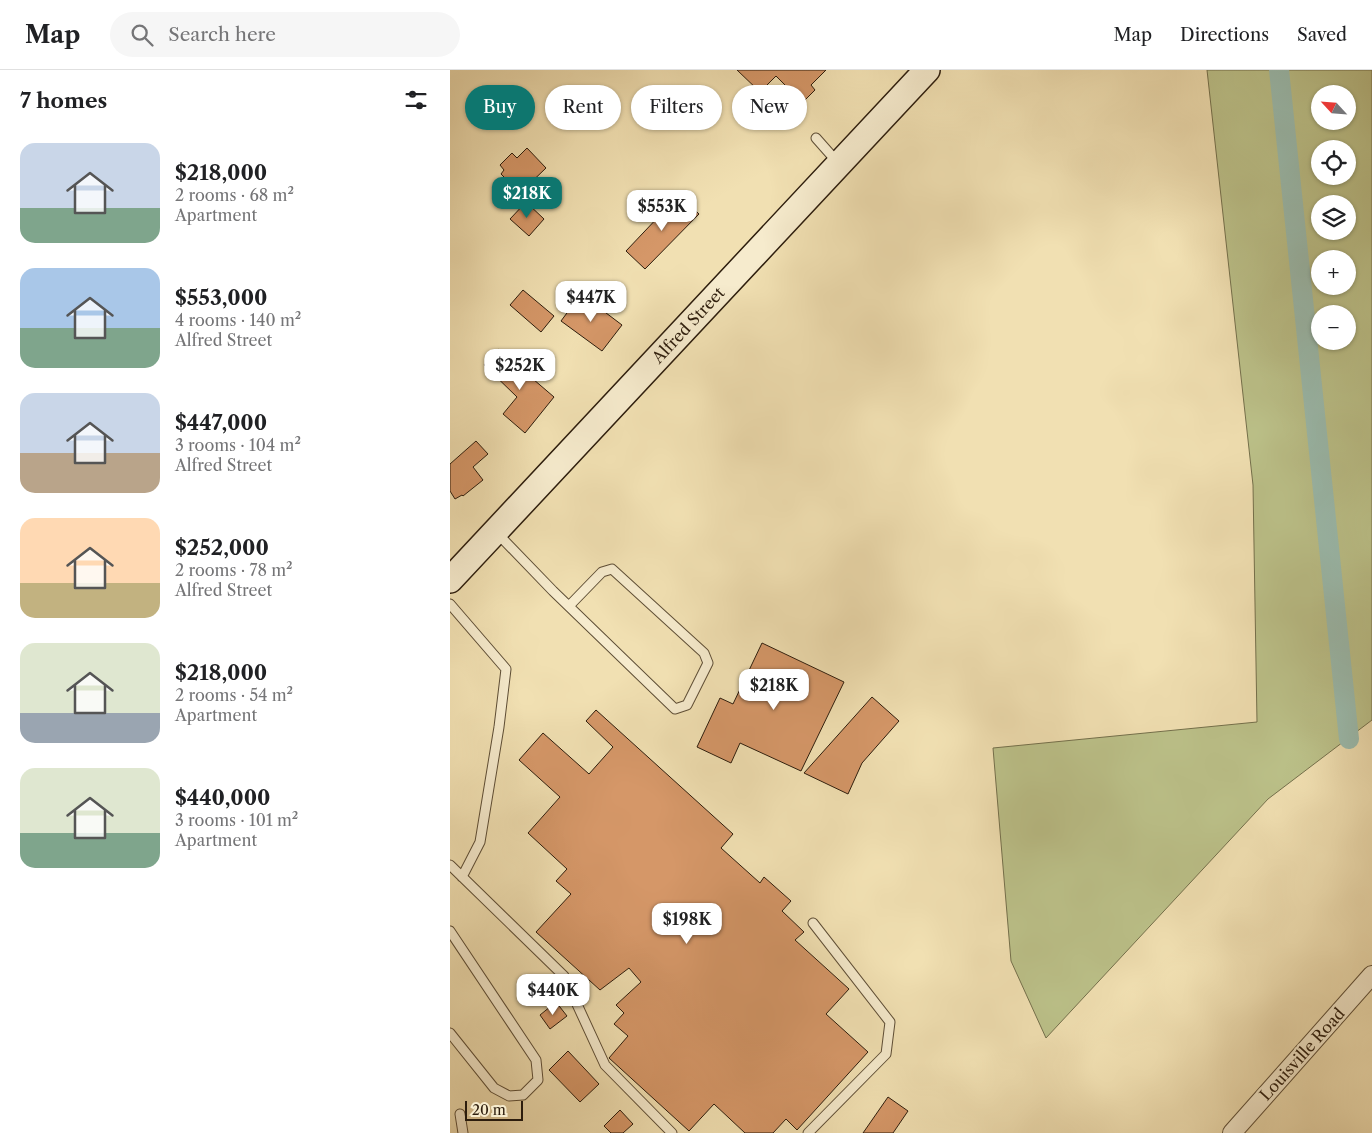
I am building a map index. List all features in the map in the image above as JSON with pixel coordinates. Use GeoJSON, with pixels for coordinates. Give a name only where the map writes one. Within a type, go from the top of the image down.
{"type":"FeatureCollection","features":[{"type":"Feature","properties":{"kind":"main road","name":"Alfred Street"},"geometry":{"type":"LineString","coordinates":[[450,580],[927,70]]}},
{"type":"Feature","properties":{"kind":"street","name":"Louisville Road"},"geometry":{"type":"LineString","coordinates":[[1232,1133],[1372,975]]}},
{"type":"Feature","properties":{"kind":"lane"},"geometry":{"type":"LineString","coordinates":[[816,138],[839,164]]}},
{"type":"Feature","properties":{"kind":"lane"},"geometry":{"type":"LineString","coordinates":[[495,531],[569,606],[675,709],[687,705],[708,662],[704,653],[612,570],[602,572],[569,606]]}},
{"type":"Feature","properties":{"kind":"lane"},"geometry":{"type":"LineString","coordinates":[[450,604],[506,669],[500,727],[480,842],[462,877]]}},
{"type":"Feature","properties":{"kind":"lane"},"geometry":{"type":"LineString","coordinates":[[450,865],[564,976],[605,1065],[672,1133]]}},
{"type":"Feature","properties":{"kind":"lane"},"geometry":{"type":"LineString","coordinates":[[808,1133],[886,1054],[890,1022],[813,923]]}},
{"type":"Feature","properties":{"kind":"lane"},"geometry":{"type":"LineString","coordinates":[[450,931],[536,1060],[538,1080],[523,1095],[509,1096],[494,1088],[450,1033]]}},
{"type":"Feature","properties":{"kind":"lane"},"geometry":{"type":"LineString","coordinates":[[460,1114],[463,1133]]}},
{"type":"Feature","properties":{"kind":"green space"},"geometry":{"type":"Polygon","coordinates":[[[1207,70],[1372,70],[1372,720],[1268,799],[1046,1038],[1011,961],[993,748],[1257,722],[1253,485],[1207,70]]]}},
{"type":"Feature","properties":{"kind":"building"},"geometry":{"type":"Polygon","coordinates":[[[737,70],[826,70],[811,85],[815,90],[807,98],[807,85],[785,85],[776,76],[767,85],[753,85],[737,70]]]}},
{"type":"Feature","properties":{"kind":"building"},"geometry":{"type":"Polygon","coordinates":[[[527,148],[546,168],[520,193],[501,174],[504,170],[500,165],[512,153],[517,158],[527,148]]]}},
{"type":"Feature","properties":{"kind":"building"},"geometry":{"type":"Polygon","coordinates":[[[679,195],[699,214],[645,269],[626,251],[679,195]]]}},
{"type":"Feature","properties":{"kind":"building"},"geometry":{"type":"Polygon","coordinates":[[[526,202],[544,219],[529,236],[510,219],[526,202]]]}},
{"type":"Feature","properties":{"kind":"building"},"geometry":{"type":"Polygon","coordinates":[[[523,290],[554,316],[541,332],[510,305],[523,290]]]}},
{"type":"Feature","properties":{"kind":"building"},"geometry":{"type":"Polygon","coordinates":[[[581,294],[622,325],[602,351],[561,321],[581,294]]]}},
{"type":"Feature","properties":{"kind":"building"},"geometry":{"type":"Polygon","coordinates":[[[498,349],[554,397],[525,433],[503,414],[517,397],[484,365],[498,349]]]}},
{"type":"Feature","properties":{"kind":"building"},"geometry":{"type":"Polygon","coordinates":[[[476,441],[488,454],[473,467],[483,480],[463,496],[455,499],[450,491],[450,464],[476,441]]]}},
{"type":"Feature","properties":{"kind":"building"},"geometry":{"type":"Polygon","coordinates":[[[762,643],[844,682],[801,771],[740,743],[731,763],[697,747],[720,698],[733,704],[762,643]]]}},
{"type":"Feature","properties":{"kind":"building"},"geometry":{"type":"Polygon","coordinates":[[[872,697],[899,721],[862,763],[848,794],[804,773],[872,697]]]}},
{"type":"Feature","properties":{"kind":"building"},"geometry":{"type":"Polygon","coordinates":[[[596,710],[733,834],[721,848],[760,883],[764,877],[791,901],[782,911],[804,932],[795,940],[849,989],[826,1014],[868,1052],[797,1130],[786,1119],[773,1133],[745,1133],[714,1104],[689,1131],[609,1058],[628,1036],[614,1024],[624,1013],[616,1005],[641,982],[629,968],[600,990],[536,932],[571,894],[556,881],[567,869],[528,833],[560,797],[519,760],[543,733],[589,774],[613,747],[586,721],[596,710]]]}},
{"type":"Feature","properties":{"kind":"building"},"geometry":{"type":"Polygon","coordinates":[[[556,1002],[567,1016],[550,1029],[540,1015],[556,1002]]]}},
{"type":"Feature","properties":{"kind":"building"},"geometry":{"type":"Polygon","coordinates":[[[568,1051],[599,1084],[580,1102],[549,1070],[568,1051]]]}},
{"type":"Feature","properties":{"kind":"building"},"geometry":{"type":"Polygon","coordinates":[[[888,1097],[908,1111],[893,1133],[863,1133],[888,1097]]]}},
{"type":"Feature","properties":{"kind":"building"},"geometry":{"type":"Polygon","coordinates":[[[620,1110],[633,1124],[623,1133],[611,1133],[604,1126],[620,1110]]]}},
{"type":"Feature","properties":{"kind":"waterway"},"geometry":{"type":"LineString","coordinates":[[1279,70],[1349,739]]}}]}
